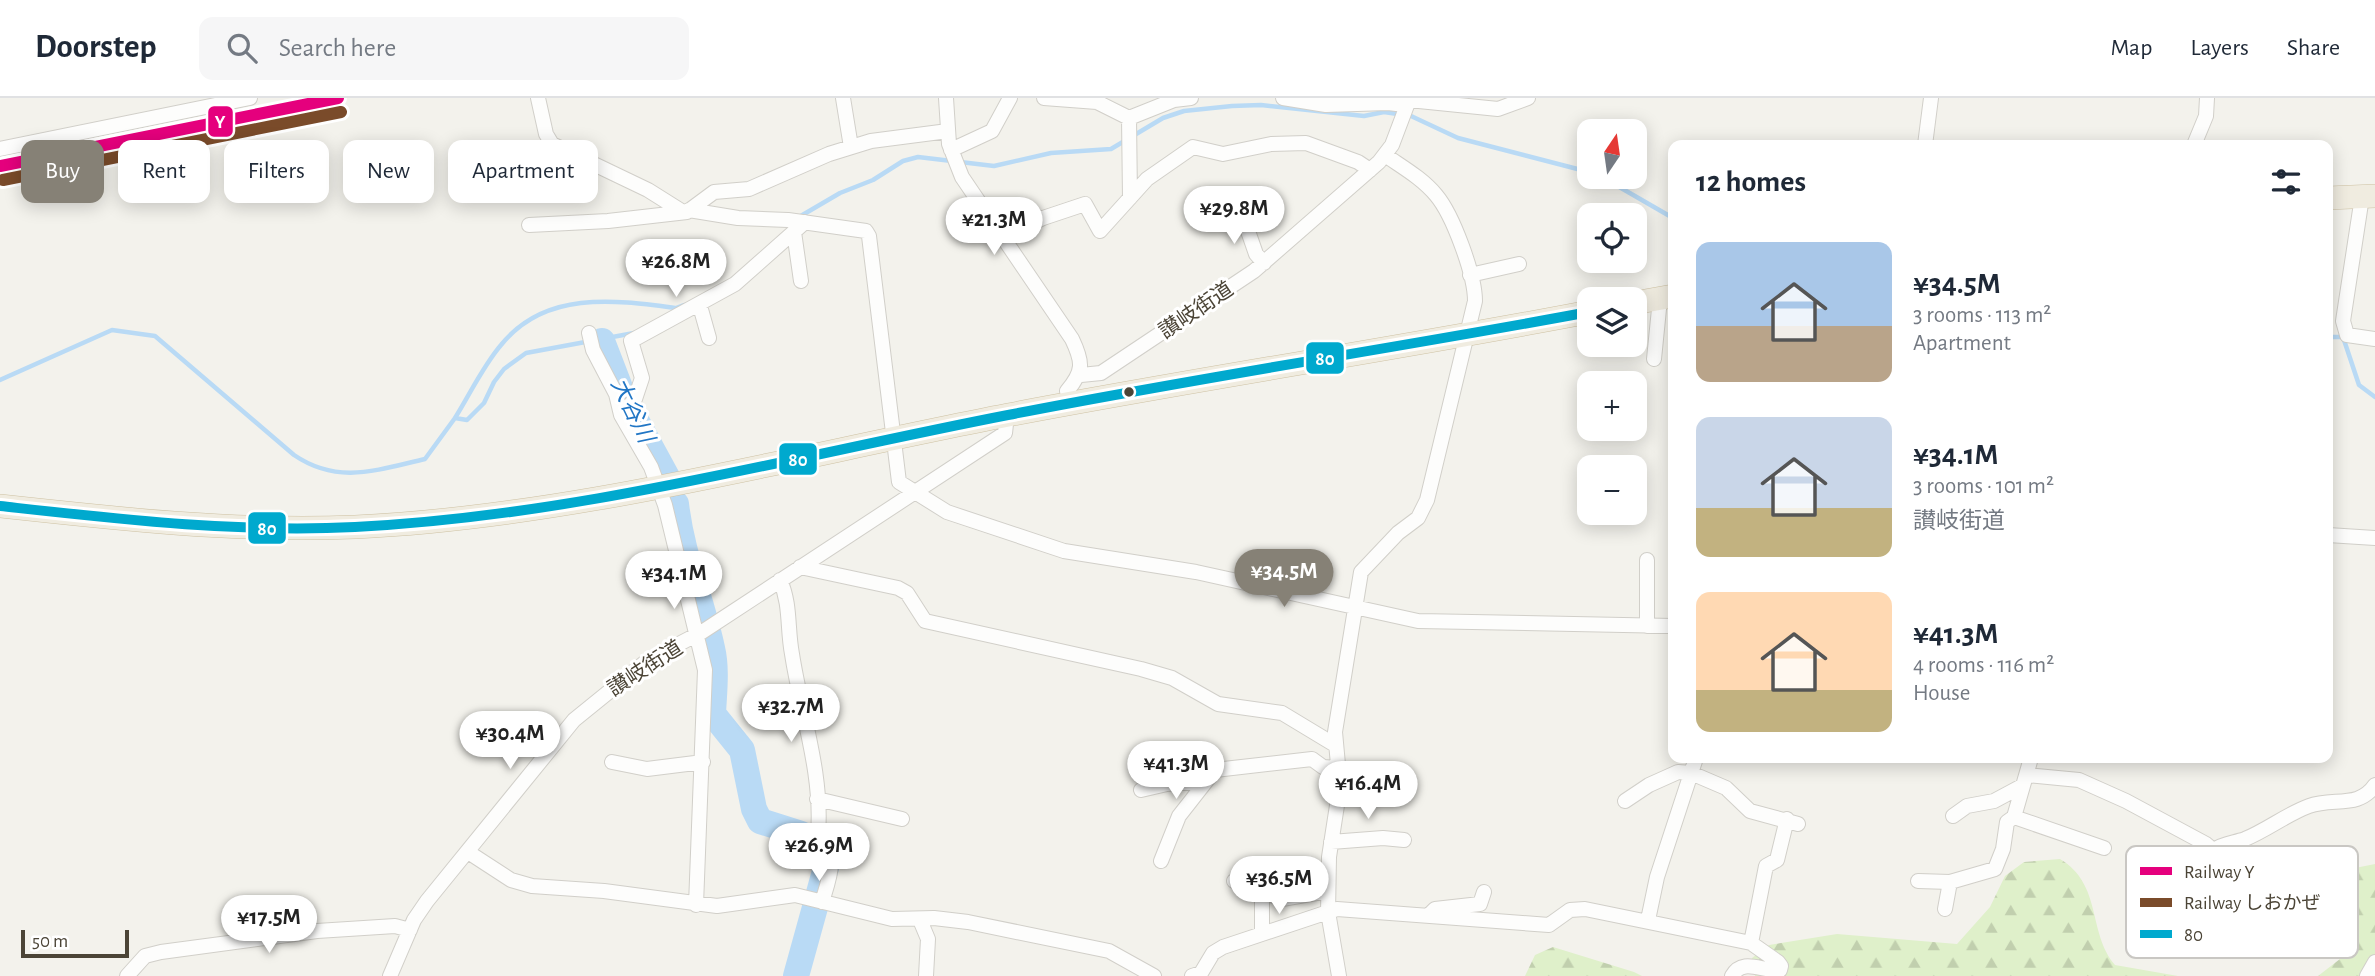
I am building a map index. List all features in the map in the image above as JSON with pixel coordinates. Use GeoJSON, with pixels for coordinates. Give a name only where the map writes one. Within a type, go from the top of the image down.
{"type":"FeatureCollection","features":[{"type":"Feature","properties":{"kind":"highway"},"geometry":{"type":"LineString","coordinates":[[2333,198],[2369,196]]}},
{"type":"Feature","properties":{"kind":"highway"},"geometry":{"type":"LineString","coordinates":[[1647,301],[1667,297]]}},
{"type":"Feature","properties":{"kind":"highway"},"geometry":{"type":"LineString","coordinates":[[1,509],[205,526],[356,527],[499,513],[657,486],[1070,403],[1577,314]]}},
{"type":"Feature","properties":{"kind":"street"},"geometry":{"type":"LineString","coordinates":[[0,149],[250,98]]}},
{"type":"Feature","properties":{"kind":"street"},"geometry":{"type":"LineString","coordinates":[[538,98],[546,134],[552,144],[686,211]]}},
{"type":"Feature","properties":{"kind":"street"},"geometry":{"type":"LineString","coordinates":[[843,98],[851,147]]}},
{"type":"Feature","properties":{"kind":"street"},"geometry":{"type":"LineString","coordinates":[[946,98],[951,150],[962,177],[1072,339],[1082,361],[1081,375],[1068,391],[1070,403]]}},
{"type":"Feature","properties":{"kind":"street"},"geometry":{"type":"LineString","coordinates":[[951,150],[992,131],[1010,98]]}},
{"type":"Feature","properties":{"kind":"street"},"geometry":{"type":"LineString","coordinates":[[1044,98],[1110,102],[1129,118],[1130,198]]}},
{"type":"Feature","properties":{"kind":"street"},"geometry":{"type":"LineString","coordinates":[[1129,118],[1174,100],[1191,98]]}},
{"type":"Feature","properties":{"kind":"street"},"geometry":{"type":"LineString","coordinates":[[1283,98],[1405,105],[1409,100],[1436,100],[1498,109],[1528,98]]}},
{"type":"Feature","properties":{"kind":"street"},"geometry":{"type":"LineString","coordinates":[[1926,140],[1931,98]]}},
{"type":"Feature","properties":{"kind":"street"},"geometry":{"type":"LineString","coordinates":[[2196,140],[2206,116],[2207,98]]}},
{"type":"Feature","properties":{"kind":"street","name":"讃岐街道"},"geometry":{"type":"LineString","coordinates":[[1081,375],[1101,373],[1264,263],[1385,155],[1392,145],[1405,105]]}},
{"type":"Feature","properties":{"kind":"street"},"geometry":{"type":"LineString","coordinates":[[686,211],[714,192],[749,189],[829,153],[872,141],[948,131]]}},
{"type":"Feature","properties":{"kind":"street"},"geometry":{"type":"LineString","coordinates":[[1002,238],[1042,218],[1085,204],[1100,231],[1147,179],[1194,147],[1233,153],[1271,144],[1306,143],[1358,162],[1370,170]]}},
{"type":"Feature","properties":{"kind":"street"},"geometry":{"type":"LineString","coordinates":[[1339,976],[1328,912],[1331,842],[1340,786],[1335,745],[1338,703],[1361,572],[1398,533],[1418,518],[1427,500],[1475,301],[1470,275],[1439,198],[1385,155]]}},
{"type":"Feature","properties":{"kind":"street"},"geometry":{"type":"LineString","coordinates":[[2369,196],[2343,321],[2347,335],[2375,339]]}},
{"type":"Feature","properties":{"kind":"street"},"geometry":{"type":"LineString","coordinates":[[1240,208],[1256,254],[1264,263]]}},
{"type":"Feature","properties":{"kind":"street"},"geometry":{"type":"LineString","coordinates":[[529,225],[608,221],[686,211],[859,229],[869,236],[899,482],[947,512],[1064,551],[1196,572],[1356,608],[1442,623],[1668,625]]}},
{"type":"Feature","properties":{"kind":"street"},"geometry":{"type":"LineString","coordinates":[[621,415],[635,399],[642,378],[630,347],[631,341],[700,306],[753,270],[805,222]]}},
{"type":"Feature","properties":{"kind":"street"},"geometry":{"type":"LineString","coordinates":[[793,232],[801,281]]}},
{"type":"Feature","properties":{"kind":"street"},"geometry":{"type":"LineString","coordinates":[[1470,275],[1518,264]]}},
{"type":"Feature","properties":{"kind":"street"},"geometry":{"type":"LineString","coordinates":[[1654,359],[1667,297]]}},
{"type":"Feature","properties":{"kind":"street"},"geometry":{"type":"LineString","coordinates":[[700,306],[709,338]]}},
{"type":"Feature","properties":{"kind":"street"},"geometry":{"type":"LineString","coordinates":[[589,333],[593,350],[616,394],[621,415],[651,467],[704,631],[704,762],[696,905]]}},
{"type":"Feature","properties":{"kind":"street","name":"讃岐街道"},"geometry":{"type":"LineString","coordinates":[[390,976],[410,930],[441,883],[574,720],[648,660],[704,631],[1005,433],[1007,415]]}},
{"type":"Feature","properties":{"kind":"street"},"geometry":{"type":"LineString","coordinates":[[2333,535],[2375,538]]}},
{"type":"Feature","properties":{"kind":"street"},"geometry":{"type":"LineString","coordinates":[[1647,560],[1647,626]]}},
{"type":"Feature","properties":{"kind":"street"},"geometry":{"type":"LineString","coordinates":[[800,567],[898,588],[907,593],[925,621],[1172,678],[1218,704],[1282,713],[1335,745]]}},
{"type":"Feature","properties":{"kind":"street"},"geometry":{"type":"LineString","coordinates":[[780,580],[789,599],[790,644],[815,769],[818,834],[827,843],[832,862],[822,902]]}},
{"type":"Feature","properties":{"kind":"street"},"geometry":{"type":"LineString","coordinates":[[1161,862],[1179,816],[1215,770],[1312,759],[1323,767],[1337,768]]}},
{"type":"Feature","properties":{"kind":"street"},"geometry":{"type":"LineString","coordinates":[[612,762],[647,769],[704,762]]}},
{"type":"Feature","properties":{"kind":"street"},"geometry":{"type":"LineString","coordinates":[[1648,920],[1657,877],[1694,763]]}},
{"type":"Feature","properties":{"kind":"street"},"geometry":{"type":"LineString","coordinates":[[1918,881],[1950,882],[1995,869],[2003,849],[2007,822],[2014,817],[2030,763]]}},
{"type":"Feature","properties":{"kind":"street"},"geometry":{"type":"LineString","coordinates":[[1625,801],[1648,785],[1678,772],[1691,773],[1726,788],[1751,811],[1792,822],[1777,860],[1766,866],[1751,943]]}},
{"type":"Feature","properties":{"kind":"street"},"geometry":{"type":"LineString","coordinates":[[1954,816],[1967,806],[1994,801],[2025,780],[2079,780],[2164,819],[2208,846]]}},
{"type":"Feature","properties":{"kind":"street"},"geometry":{"type":"LineString","coordinates":[[1141,790],[1167,784],[1206,781]]}},
{"type":"Feature","properties":{"kind":"street"},"geometry":{"type":"LineString","coordinates":[[2225,846],[2306,807],[2318,803],[2357,800],[2369,794],[2375,785]]}},
{"type":"Feature","properties":{"kind":"street"},"geometry":{"type":"LineString","coordinates":[[817,799],[902,819]]}},
{"type":"Feature","properties":{"kind":"street"},"geometry":{"type":"LineString","coordinates":[[2014,817],[2104,848]]}},
{"type":"Feature","properties":{"kind":"street"},"geometry":{"type":"LineString","coordinates":[[1331,842],[1383,838],[1404,840]]}},
{"type":"Feature","properties":{"kind":"street"},"geometry":{"type":"LineString","coordinates":[[468,852],[503,876],[532,886],[604,891],[717,906],[795,895],[892,919],[934,918],[968,922],[1109,951],[1154,976]]}},
{"type":"Feature","properties":{"kind":"street"},"geometry":{"type":"LineString","coordinates":[[1234,881],[1262,894],[1282,899],[1328,891]]}},
{"type":"Feature","properties":{"kind":"street"},"geometry":{"type":"LineString","coordinates":[[1945,909],[1950,882]]}},
{"type":"Feature","properties":{"kind":"street"},"geometry":{"type":"LineString","coordinates":[[1429,915],[1435,909],[1480,904],[1484,892]]}},
{"type":"Feature","properties":{"kind":"street"},"geometry":{"type":"LineString","coordinates":[[1262,894],[1262,933]]}},
{"type":"Feature","properties":{"kind":"street"},"geometry":{"type":"LineString","coordinates":[[1192,976],[1201,973],[1213,953],[1223,947],[1337,909],[1549,925],[1570,910],[1585,909],[1751,943],[1781,966],[1780,970],[1746,965],[1740,967],[1732,976]]}},
{"type":"Feature","properties":{"kind":"street"},"geometry":{"type":"LineString","coordinates":[[920,920],[928,939],[926,976]]}},
{"type":"Feature","properties":{"kind":"street"},"geometry":{"type":"LineString","coordinates":[[127,976],[145,956],[161,952],[317,931],[395,926],[410,930]]}},
{"type":"Feature","properties":{"kind":"street"},"geometry":{"type":"LineString","coordinates":[[2367,976],[2375,962]]}},
{"type":"Feature","properties":{"kind":"green space"},"geometry":{"type":"Polygon","coordinates":[[[2060,859],[2074,870],[2083,882],[2106,952],[2115,965],[2178,976],[1755,976],[1752,958],[1769,945],[1837,934],[1957,944],[1990,907],[2005,876],[2024,862],[2060,859]]]}},
{"type":"Feature","properties":{"kind":"green space"},"geometry":{"type":"Polygon","coordinates":[[[2375,864],[2375,976],[2318,976],[2340,958],[2358,958],[2358,867],[2375,864]]]}},
{"type":"Feature","properties":{"kind":"green space"},"geometry":{"type":"Polygon","coordinates":[[[1553,947],[1642,976],[1525,976],[1535,955],[1553,947]]]}},
{"type":"Feature","properties":{"kind":"waterway"},"geometry":{"type":"LineString","coordinates":[[799,217],[840,193],[873,180],[903,161],[918,157],[994,166],[1051,153],[1111,149],[1163,118],[1184,111],[1232,106],[1261,105],[1364,116],[1384,112],[1411,116],[1458,138],[1577,169]]}},
{"type":"Feature","properties":{"kind":"waterway"},"geometry":{"type":"LineString","coordinates":[[1623,189],[1668,215]]}},
{"type":"Feature","properties":{"kind":"waterway"},"geometry":{"type":"LineString","coordinates":[[455,418],[494,353],[519,327],[538,315],[582,303],[629,303],[676,308],[684,305]]}},
{"type":"Feature","properties":{"kind":"waterway"},"geometry":{"type":"LineString","coordinates":[[0,380],[112,330],[155,336],[294,455],[326,470],[358,472],[425,459],[455,418],[467,420],[484,403],[504,369],[526,353],[634,333]]}},
{"type":"Feature","properties":{"kind":"waterway"},"geometry":{"type":"LineString","coordinates":[[2333,337],[2343,337],[2359,385],[2375,397]]}},
{"type":"Feature","properties":{"kind":"waterway","name":"大谷川"},"geometry":{"type":"LineString","coordinates":[[602,341],[624,398],[667,477]]}},
{"type":"Feature","properties":{"kind":"waterway","name":"大谷川"},"geometry":{"type":"LineString","coordinates":[[676,504],[683,541],[714,656],[713,714],[742,750],[754,809],[760,821],[801,834],[824,849],[827,864],[796,976]]}},
{"type":"Feature","properties":{"kind":"rail line","name":"Y"},"geometry":{"type":"LineString","coordinates":[[0,166],[338,98]]}},
{"type":"Feature","properties":{"kind":"rail line","name":"しおかぜ"},"geometry":{"type":"LineString","coordinates":[[3,180],[341,112]]}},
{"type":"Feature","properties":{"kind":"transit line","name":"80"},"geometry":{"type":"LineString","coordinates":[[0,506],[177,524],[266,528],[355,527],[438,521],[602,498],[1080,401],[1577,314]]}}]}
